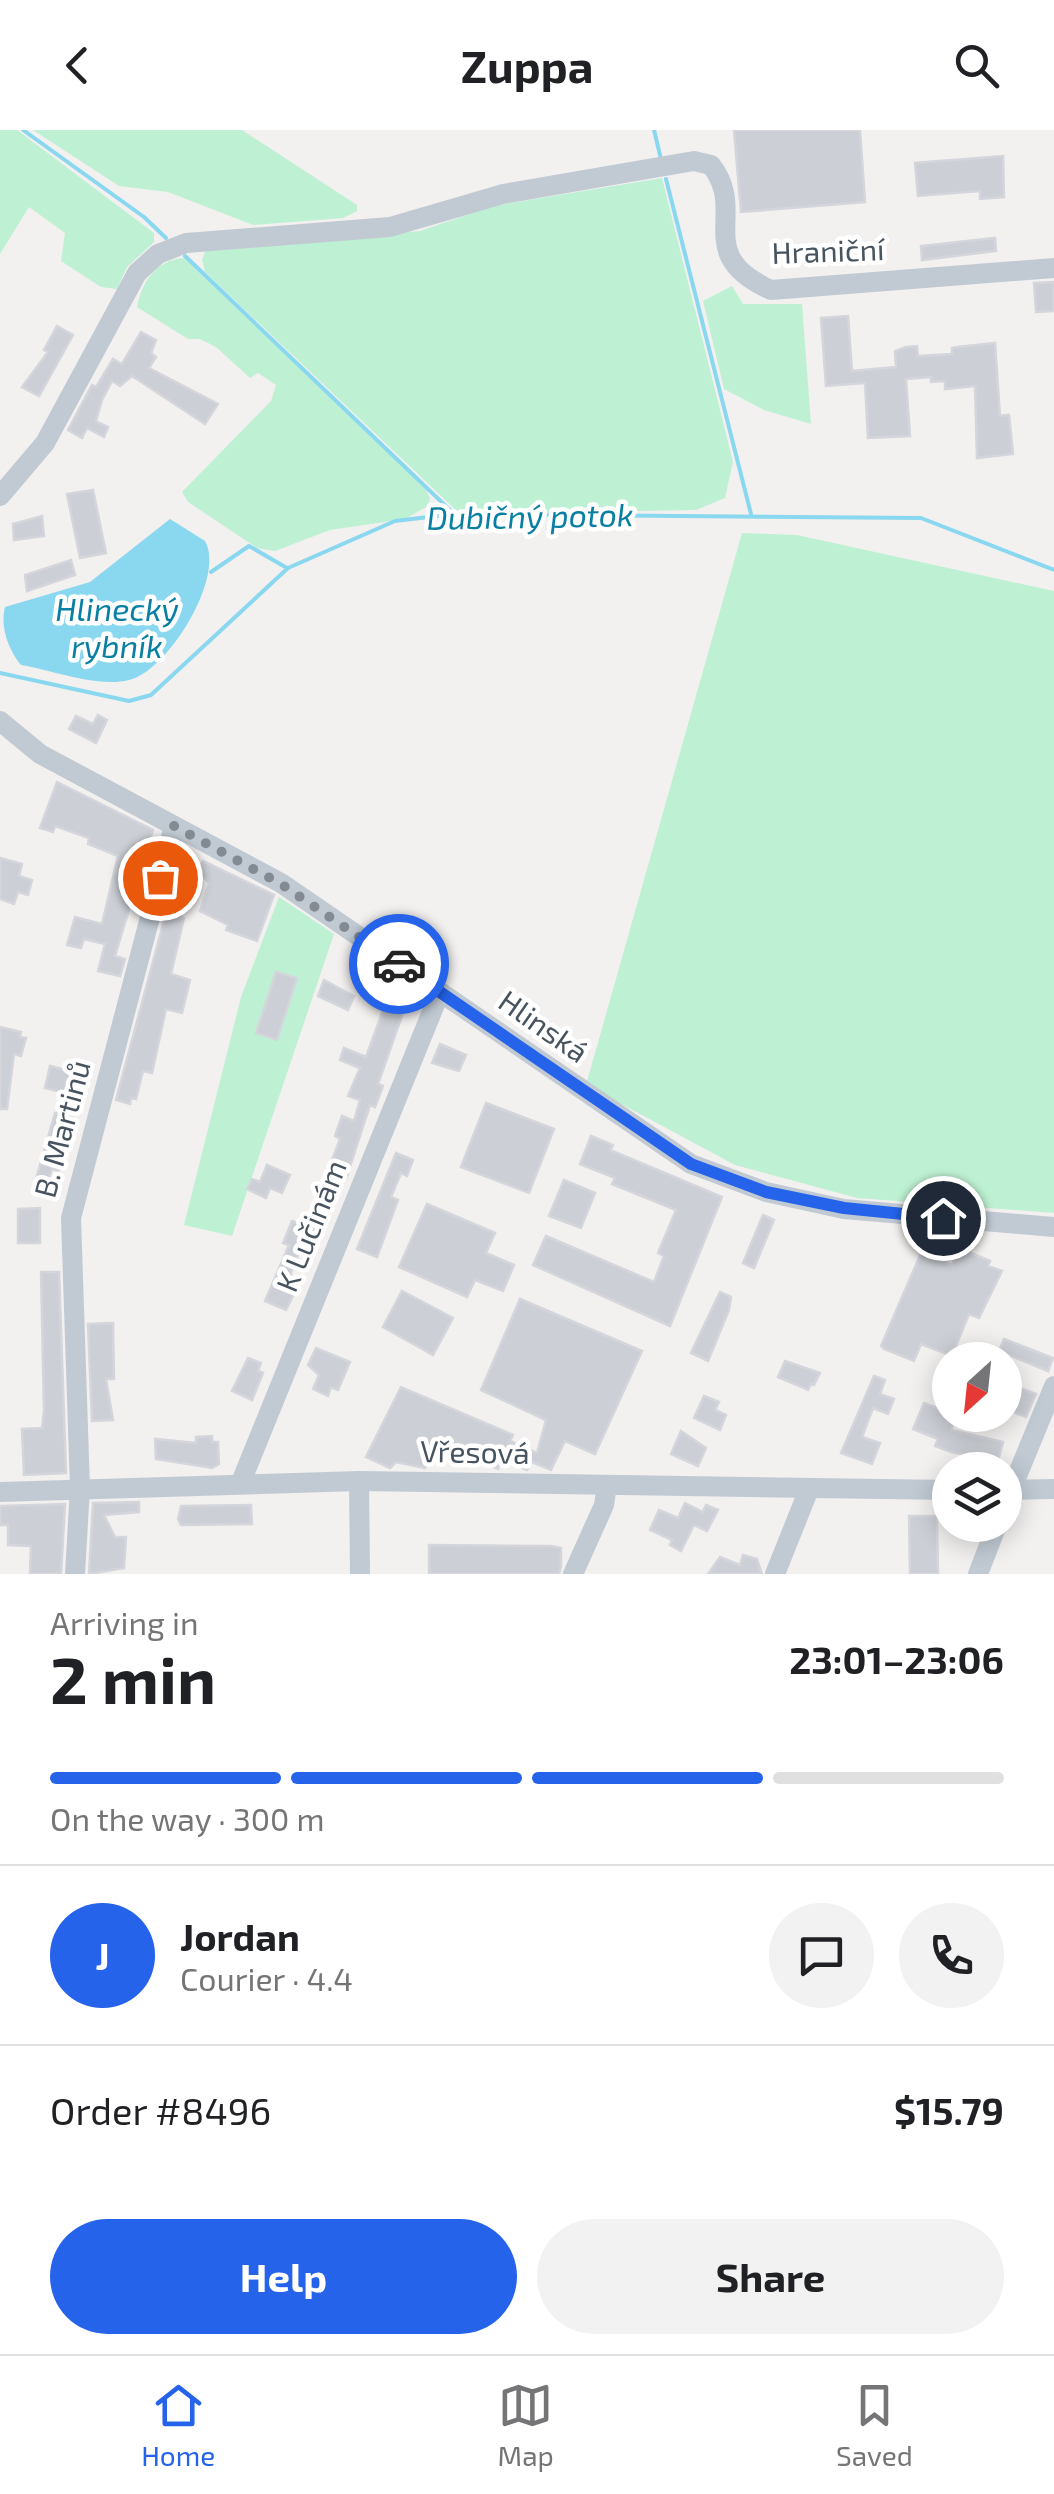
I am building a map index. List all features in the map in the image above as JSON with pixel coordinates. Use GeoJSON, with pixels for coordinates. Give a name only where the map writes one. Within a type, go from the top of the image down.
{"type":"FeatureCollection","features":[{"type":"Feature","properties":{"kind":"street","name":"Hraniční"},"geometry":{"type":"LineString","coordinates":[[0,496],[45,443],[137,272],[158,254],[186,244],[390,228],[503,194],[694,161],[712,164],[721,177],[728,260],[746,278],[771,290],[1054,268]]}},
{"type":"Feature","properties":{"kind":"street","name":"Hlinská"},"geometry":{"type":"LineString","coordinates":[[0,721],[40,754],[281,884],[691,1164],[766,1192],[844,1208],[1054,1227]]}},
{"type":"Feature","properties":{"kind":"street","name":"B. Martinů"},"geometry":{"type":"LineString","coordinates":[[75,1574],[80,1488],[70,1218],[174,826]]}},
{"type":"Feature","properties":{"kind":"street","name":"K Lučinám"},"geometry":{"type":"LineString","coordinates":[[241,1482],[440,992]]}},
{"type":"Feature","properties":{"kind":"street"},"geometry":{"type":"LineString","coordinates":[[1022,1460],[1054,1386]]}},
{"type":"Feature","properties":{"kind":"street","name":"Vřesová"},"geometry":{"type":"LineString","coordinates":[[0,1492],[358,1481],[932,1490]]}},
{"type":"Feature","properties":{"kind":"street"},"geometry":{"type":"LineString","coordinates":[[358,1481],[360,1574]]}},
{"type":"Feature","properties":{"kind":"street"},"geometry":{"type":"LineString","coordinates":[[573,1574],[604,1505],[607,1485]]}},
{"type":"Feature","properties":{"kind":"street"},"geometry":{"type":"LineString","coordinates":[[774,1574],[808,1489]]}},
{"type":"Feature","properties":{"kind":"street"},"geometry":{"type":"LineString","coordinates":[[1022,1493],[1054,1489]]}},
{"type":"Feature","properties":{"kind":"street"},"geometry":{"type":"LineString","coordinates":[[978,1574],[990,1542]]}},
{"type":"Feature","properties":{"kind":"green space"},"geometry":{"type":"Polygon","coordinates":[[[0,130],[17,130],[154,233],[154,242],[127,267],[117,289],[101,287],[61,261],[65,233],[29,207],[0,254],[0,130]]]}},
{"type":"Feature","properties":{"kind":"green space"},"geometry":{"type":"Polygon","coordinates":[[[33,130],[242,130],[357,205],[357,211],[343,218],[253,225],[168,192],[119,186],[33,130]]]}},
{"type":"Feature","properties":{"kind":"green space"},"geometry":{"type":"Polygon","coordinates":[[[662,178],[733,462],[725,498],[696,510],[460,514],[205,272],[202,260],[206,250],[420,231],[493,206],[662,178]]]}},
{"type":"Feature","properties":{"kind":"green space"},"geometry":{"type":"Polygon","coordinates":[[[184,258],[424,486],[430,498],[428,506],[405,519],[330,530],[275,551],[257,548],[188,502],[182,492],[271,401],[276,385],[258,373],[250,378],[216,347],[200,339],[188,339],[137,307],[152,274],[166,263],[184,258]]]}},
{"type":"Feature","properties":{"kind":"green space"},"geometry":{"type":"Polygon","coordinates":[[[732,286],[743,304],[802,304],[811,424],[764,410],[724,389],[703,301],[732,286]]]}},
{"type":"Feature","properties":{"kind":"green space"},"geometry":{"type":"Polygon","coordinates":[[[742,533],[797,535],[1054,591],[1054,1213],[857,1198],[735,1165],[586,1085],[742,533]]]}},
{"type":"Feature","properties":{"kind":"green space"},"geometry":{"type":"Polygon","coordinates":[[[279,897],[334,934],[232,1236],[184,1225],[241,997],[279,897]]]}},
{"type":"Feature","properties":{"kind":"water","name":"Hlinecký rybník"},"geometry":{"type":"Polygon","coordinates":[[[170,519],[205,541],[209,557],[200,599],[160,660],[144,673],[117,682],[21,665],[6,637],[5,607],[90,582],[170,519]]]}},
{"type":"Feature","properties":{"kind":"building"},"geometry":{"type":"Polygon","coordinates":[[[734,130],[860,130],[865,202],[741,212],[734,130]]]}},
{"type":"Feature","properties":{"kind":"building"},"geometry":{"type":"Polygon","coordinates":[[[1003,156],[1004,197],[980,199],[980,191],[918,196],[915,163],[1003,156]]]}},
{"type":"Feature","properties":{"kind":"building"},"geometry":{"type":"Polygon","coordinates":[[[995,238],[996,251],[922,260],[921,246],[995,238]]]}},
{"type":"Feature","properties":{"kind":"building"},"geometry":{"type":"Polygon","coordinates":[[[1054,282],[1054,311],[1036,312],[1034,283],[1054,282]]]}},
{"type":"Feature","properties":{"kind":"building"},"geometry":{"type":"Polygon","coordinates":[[[848,316],[852,371],[896,367],[895,351],[906,347],[917,346],[918,356],[952,354],[952,348],[995,343],[1000,416],[1009,415],[1013,454],[977,458],[975,386],[945,389],[945,381],[931,382],[931,377],[906,379],[910,436],[868,438],[865,383],[826,386],[821,318],[848,316]]]}},
{"type":"Feature","properties":{"kind":"building"},"geometry":{"type":"Polygon","coordinates":[[[57,326],[73,335],[39,396],[22,387],[48,352],[44,350],[57,326]]]}},
{"type":"Feature","properties":{"kind":"building"},"geometry":{"type":"Polygon","coordinates":[[[141,332],[156,340],[151,353],[156,357],[149,368],[218,404],[205,424],[132,376],[120,386],[112,381],[102,400],[96,421],[108,427],[104,437],[87,428],[82,438],[68,430],[92,385],[96,387],[113,359],[122,364],[141,332]]]}},
{"type":"Feature","properties":{"kind":"building"},"geometry":{"type":"Polygon","coordinates":[[[93,490],[106,553],[80,558],[67,494],[93,490]]]}},
{"type":"Feature","properties":{"kind":"building"},"geometry":{"type":"Polygon","coordinates":[[[42,516],[44,536],[14,540],[13,524],[42,516]]]}},
{"type":"Feature","properties":{"kind":"building"},"geometry":{"type":"Polygon","coordinates":[[[71,560],[75,575],[27,591],[25,575],[71,560]]]}},
{"type":"Feature","properties":{"kind":"building"},"geometry":{"type":"Polygon","coordinates":[[[98,715],[107,720],[96,743],[69,729],[76,716],[93,724],[98,715]]]}},
{"type":"Feature","properties":{"kind":"building"},"geometry":{"type":"Polygon","coordinates":[[[57,782],[153,830],[115,956],[125,959],[120,976],[98,971],[105,944],[84,939],[81,948],[67,945],[75,917],[102,924],[118,856],[88,844],[89,838],[55,826],[53,832],[40,828],[57,782]]]}},
{"type":"Feature","properties":{"kind":"building"},"geometry":{"type":"Polygon","coordinates":[[[0,858],[22,864],[19,876],[32,880],[28,895],[18,892],[14,904],[0,899],[0,858]]]}},
{"type":"Feature","properties":{"kind":"building"},"geometry":{"type":"Polygon","coordinates":[[[203,861],[274,895],[257,941],[226,930],[228,925],[200,911],[209,883],[198,871],[203,861]]]}},
{"type":"Feature","properties":{"kind":"building"},"geometry":{"type":"Polygon","coordinates":[[[166,913],[184,918],[171,974],[190,980],[182,1013],[166,1009],[152,1073],[143,1071],[136,1099],[131,1098],[130,1104],[116,1100],[166,913]]]}},
{"type":"Feature","properties":{"kind":"building"},"geometry":{"type":"Polygon","coordinates":[[[276,972],[297,978],[277,1040],[256,1033],[276,972]]]}},
{"type":"Feature","properties":{"kind":"building"},"geometry":{"type":"Polygon","coordinates":[[[324,980],[354,996],[348,1010],[318,996],[324,980]]]}},
{"type":"Feature","properties":{"kind":"building"},"geometry":{"type":"Polygon","coordinates":[[[386,1002],[404,1010],[378,1084],[383,1086],[375,1107],[370,1105],[346,1179],[340,1181],[326,1176],[340,1139],[335,1136],[342,1116],[354,1121],[360,1100],[348,1096],[360,1068],[340,1060],[344,1048],[366,1057],[386,1002]]]}},
{"type":"Feature","properties":{"kind":"building"},"geometry":{"type":"Polygon","coordinates":[[[0,1027],[21,1032],[20,1037],[26,1038],[21,1056],[14,1054],[7,1109],[0,1109],[0,1027]]]}},
{"type":"Feature","properties":{"kind":"building"},"geometry":{"type":"Polygon","coordinates":[[[440,1044],[466,1055],[459,1071],[432,1063],[440,1044]]]}},
{"type":"Feature","properties":{"kind":"building"},"geometry":{"type":"Polygon","coordinates":[[[50,1066],[78,1073],[70,1094],[45,1088],[50,1066]]]}},
{"type":"Feature","properties":{"kind":"building"},"geometry":{"type":"Polygon","coordinates":[[[486,1103],[554,1129],[529,1193],[461,1167],[486,1103]]]}},
{"type":"Feature","properties":{"kind":"building"},"geometry":{"type":"Polygon","coordinates":[[[55,1113],[73,1118],[69,1136],[62,1134],[55,1154],[63,1157],[59,1171],[52,1169],[48,1182],[36,1179],[55,1113]]]}},
{"type":"Feature","properties":{"kind":"building"},"geometry":{"type":"Polygon","coordinates":[[[591,1136],[613,1145],[610,1150],[722,1197],[670,1326],[533,1265],[546,1236],[654,1282],[664,1256],[658,1253],[676,1210],[612,1184],[615,1178],[580,1164],[591,1136]]]}},
{"type":"Feature","properties":{"kind":"building"},"geometry":{"type":"Polygon","coordinates":[[[396,1153],[413,1160],[407,1176],[401,1173],[391,1197],[398,1200],[377,1257],[357,1249],[396,1153]]]}},
{"type":"Feature","properties":{"kind":"building"},"geometry":{"type":"Polygon","coordinates":[[[267,1165],[290,1175],[282,1193],[270,1188],[266,1198],[247,1189],[252,1179],[260,1182],[267,1165]]]}},
{"type":"Feature","properties":{"kind":"building"},"geometry":{"type":"Polygon","coordinates":[[[564,1180],[595,1193],[581,1228],[549,1216],[564,1180]]]}},
{"type":"Feature","properties":{"kind":"building"},"geometry":{"type":"Polygon","coordinates":[[[427,1204],[495,1233],[486,1253],[514,1265],[503,1291],[475,1280],[467,1297],[399,1267],[427,1204]]]}},
{"type":"Feature","properties":{"kind":"building"},"geometry":{"type":"Polygon","coordinates":[[[40,1208],[40,1243],[18,1243],[18,1209],[40,1208]]]}},
{"type":"Feature","properties":{"kind":"building"},"geometry":{"type":"Polygon","coordinates":[[[763,1215],[774,1220],[754,1268],[743,1263],[763,1215]]]}},
{"type":"Feature","properties":{"kind":"building"},"geometry":{"type":"Polygon","coordinates":[[[292,1221],[321,1232],[312,1259],[299,1253],[290,1275],[301,1280],[286,1310],[265,1301],[289,1245],[283,1243],[292,1221]]]}},
{"type":"Feature","properties":{"kind":"building"},"geometry":{"type":"Polygon","coordinates":[[[959,1248],[990,1261],[988,1266],[1002,1271],[979,1318],[969,1314],[958,1342],[932,1342],[932,1348],[921,1344],[914,1361],[884,1349],[881,1346],[921,1253],[952,1265],[959,1248]]]}},
{"type":"Feature","properties":{"kind":"building"},"geometry":{"type":"Polygon","coordinates":[[[41,1272],[59,1272],[66,1473],[24,1475],[22,1429],[42,1428],[44,1411],[41,1272]]]}},
{"type":"Feature","properties":{"kind":"building"},"geometry":{"type":"Polygon","coordinates":[[[402,1291],[453,1318],[433,1355],[383,1327],[402,1291]]]}},
{"type":"Feature","properties":{"kind":"building"},"geometry":{"type":"Polygon","coordinates":[[[720,1292],[731,1297],[729,1310],[708,1361],[691,1353],[720,1292]]]}},
{"type":"Feature","properties":{"kind":"building"},"geometry":{"type":"Polygon","coordinates":[[[520,1299],[642,1351],[595,1454],[565,1441],[551,1470],[532,1462],[527,1470],[503,1459],[498,1469],[436,1443],[425,1468],[396,1462],[390,1468],[366,1457],[401,1387],[513,1435],[510,1441],[537,1453],[546,1420],[481,1390],[520,1299]]]}},
{"type":"Feature","properties":{"kind":"building"},"geometry":{"type":"Polygon","coordinates":[[[113,1323],[114,1379],[106,1379],[113,1420],[92,1421],[88,1324],[113,1323]]]}},
{"type":"Feature","properties":{"kind":"building"},"geometry":{"type":"Polygon","coordinates":[[[1022,1346],[1053,1358],[1048,1371],[1022,1360],[1022,1346]]]}},
{"type":"Feature","properties":{"kind":"building"},"geometry":{"type":"Polygon","coordinates":[[[316,1348],[350,1362],[338,1390],[331,1387],[328,1396],[313,1389],[319,1375],[308,1365],[316,1348]]]}},
{"type":"Feature","properties":{"kind":"building"},"geometry":{"type":"Polygon","coordinates":[[[248,1358],[261,1363],[258,1371],[263,1373],[252,1400],[232,1391],[248,1358]]]}},
{"type":"Feature","properties":{"kind":"building"},"geometry":{"type":"Polygon","coordinates":[[[785,1361],[820,1373],[814,1385],[808,1390],[778,1377],[785,1361]]]}},
{"type":"Feature","properties":{"kind":"building"},"geometry":{"type":"Polygon","coordinates":[[[874,1376],[885,1380],[880,1394],[894,1399],[888,1414],[873,1408],[862,1437],[880,1443],[872,1464],[841,1453],[874,1376]]]}},
{"type":"Feature","properties":{"kind":"building"},"geometry":{"type":"Polygon","coordinates":[[[1022,1389],[1036,1394],[1026,1417],[1022,1415],[1022,1389]]]}},
{"type":"Feature","properties":{"kind":"building"},"geometry":{"type":"Polygon","coordinates":[[[704,1396],[719,1402],[715,1410],[726,1415],[720,1430],[694,1418],[704,1396]]]}},
{"type":"Feature","properties":{"kind":"building"},"geometry":{"type":"Polygon","coordinates":[[[924,1403],[932,1406],[932,1432],[960,1432],[1003,1442],[1000,1452],[951,1452],[935,1446],[938,1439],[913,1429],[924,1403]]]}},
{"type":"Feature","properties":{"kind":"building"},"geometry":{"type":"Polygon","coordinates":[[[681,1431],[706,1448],[698,1466],[671,1454],[681,1431]]]}},
{"type":"Feature","properties":{"kind":"building"},"geometry":{"type":"Polygon","coordinates":[[[212,1436],[212,1442],[218,1442],[219,1464],[212,1468],[156,1459],[155,1439],[196,1443],[196,1437],[212,1436]]]}},
{"type":"Feature","properties":{"kind":"building"},"geometry":{"type":"Polygon","coordinates":[[[139,1502],[139,1512],[104,1515],[115,1537],[126,1537],[124,1568],[89,1574],[93,1503],[139,1502]]]}},
{"type":"Feature","properties":{"kind":"building"},"geometry":{"type":"Polygon","coordinates":[[[685,1503],[703,1512],[706,1505],[718,1510],[707,1531],[694,1525],[681,1551],[670,1545],[672,1540],[650,1530],[659,1510],[678,1518],[685,1503]]]}},
{"type":"Feature","properties":{"kind":"building"},"geometry":{"type":"Polygon","coordinates":[[[65,1504],[61,1574],[30,1574],[31,1546],[8,1545],[8,1525],[0,1525],[0,1506],[65,1504]]]}},
{"type":"Feature","properties":{"kind":"building"},"geometry":{"type":"Polygon","coordinates":[[[251,1505],[252,1524],[181,1525],[178,1519],[181,1506],[251,1505]]]}},
{"type":"Feature","properties":{"kind":"building"},"geometry":{"type":"Polygon","coordinates":[[[909,1516],[932,1516],[938,1574],[910,1574],[909,1516]]]}},
{"type":"Feature","properties":{"kind":"building"},"geometry":{"type":"Polygon","coordinates":[[[429,1545],[551,1546],[561,1548],[561,1567],[559,1574],[429,1574],[429,1545]]]}},
{"type":"Feature","properties":{"kind":"building"},"geometry":{"type":"Polygon","coordinates":[[[743,1555],[757,1559],[762,1574],[708,1574],[720,1557],[740,1565],[743,1555]]]}},
{"type":"Feature","properties":{"kind":"waterway"},"geometry":{"type":"LineString","coordinates":[[23,130],[144,217],[166,238]]}},
{"type":"Feature","properties":{"kind":"waterway"},"geometry":{"type":"LineString","coordinates":[[654,130],[661,159]]}},
{"type":"Feature","properties":{"kind":"waterway"},"geometry":{"type":"LineString","coordinates":[[666,179],[751,514]]}},
{"type":"Feature","properties":{"kind":"waterway"},"geometry":{"type":"LineString","coordinates":[[185,256],[452,512]]}},
{"type":"Feature","properties":{"kind":"waterway","name":"Dubičný potok"},"geometry":{"type":"LineString","coordinates":[[0,673],[129,701],[151,695],[288,568],[395,521],[454,514],[921,518],[1054,570]]}},
{"type":"Feature","properties":{"kind":"waterway"},"geometry":{"type":"LineString","coordinates":[[211,572],[249,546],[287,568]]}},
{"type":"Feature","properties":{"kind":"way so far"},"geometry":{"type":"LineString","coordinates":[[160,878],[174,826],[281,884],[399,964]]}},
{"type":"Feature","properties":{"kind":"route"},"geometry":{"type":"LineString","coordinates":[[399,964],[691,1164],[766,1192],[844,1208],[943,1218]]}}]}
